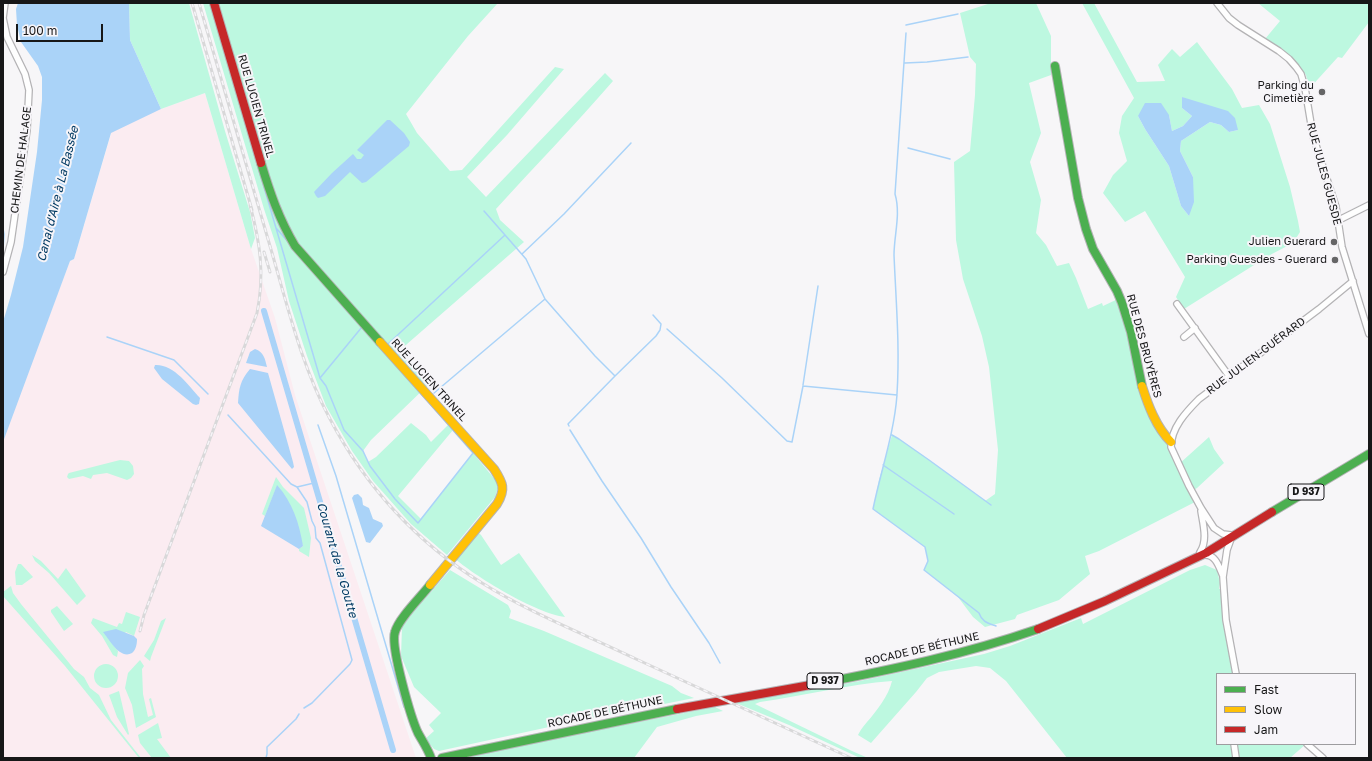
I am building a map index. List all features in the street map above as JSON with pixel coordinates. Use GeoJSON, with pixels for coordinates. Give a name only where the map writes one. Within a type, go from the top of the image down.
{"type":"FeatureCollection","features":[{"type":"Feature","properties":{"kind":"street","name":"CHEMIN DE HALAGE"},"geometry":{"type":"LineString","coordinates":[[3,272],[11,242],[27,130],[29,90],[25,74],[7,37],[3,18],[5,3]]}},
{"type":"Feature","properties":{"kind":"street","name":"RUE LUCIEN TRINEL"},"geometry":{"type":"LineString","coordinates":[[214,3],[273,202],[284,228],[295,246],[494,469],[503,483],[503,493],[497,504],[398,623],[394,635],[393,644],[395,654],[410,710],[418,733],[431,758]]}},
{"type":"Feature","properties":{"kind":"street","name":"RUE JULES GUESDE"},"geometry":{"type":"LineString","coordinates":[[1217,3],[1229,18],[1279,51],[1296,67],[1305,88],[1313,136],[1339,220],[1342,247],[1369,334]]}},
{"type":"Feature","properties":{"kind":"street","name":"RUE DES BRUYÈRES"},"geometry":{"type":"LineString","coordinates":[[1055,66],[1078,198],[1086,229],[1093,249],[1117,291],[1122,303],[1131,332],[1140,379],[1148,404],[1164,435],[1171,442],[1171,447],[1201,508],[1214,528],[1223,534],[1231,536]]}},
{"type":"Feature","properties":{"kind":"street"},"geometry":{"type":"LineString","coordinates":[[1339,220],[1369,205]]}},
{"type":"Feature","properties":{"kind":"street","name":"RUE JULIEN-GUÉRARD"},"geometry":{"type":"LineString","coordinates":[[1171,442],[1177,426],[1185,413],[1199,399],[1319,309],[1353,281]]}},
{"type":"Feature","properties":{"kind":"street"},"geometry":{"type":"LineString","coordinates":[[1177,304],[1229,376]]}},
{"type":"Feature","properties":{"kind":"street"},"geometry":{"type":"LineString","coordinates":[[1184,336],[1195,328]]}},
{"type":"Feature","properties":{"kind":"street","name":"ROCADE DE BÉTHUNE"},"geometry":{"type":"LineString","coordinates":[[442,758],[642,715],[867,674],[961,653],[1015,637],[1076,614],[1127,592],[1242,530],[1369,454]]}},
{"type":"Feature","properties":{"kind":"street","name":"RUE DES BRUYÈRES"},"geometry":{"type":"LineString","coordinates":[[1198,555],[1202,548],[1205,533],[1201,508]]}},
{"type":"Feature","properties":{"kind":"street"},"geometry":{"type":"LineString","coordinates":[[1231,536],[1227,550],[1223,577],[1226,620],[1236,673]]}},
{"type":"Feature","properties":{"kind":"street"},"geometry":{"type":"LineString","coordinates":[[1198,555],[1213,557],[1223,577]]}},
{"type":"Feature","properties":{"kind":"street"},"geometry":{"type":"LineString","coordinates":[[1234,745],[1236,758]]}},
{"type":"Feature","properties":{"kind":"street"},"geometry":{"type":"LineString","coordinates":[[1308,745],[1323,758]]}},
{"type":"Feature","properties":{"kind":"shaded area"},"geometry":{"type":"Polygon","coordinates":[[[205,93],[251,249],[275,318],[295,395],[416,758],[3,758],[3,438],[70,261],[74,259],[111,134],[84,118],[161,109],[205,93]]]}},
{"type":"Feature","properties":{"kind":"green space"},"geometry":{"type":"Polygon","coordinates":[[[129,3],[189,3],[225,131],[250,212],[255,238],[251,249],[205,93],[161,109],[130,40],[129,3]]]}},
{"type":"Feature","properties":{"kind":"green space"},"geometry":{"type":"Polygon","coordinates":[[[203,3],[498,3],[468,36],[406,114],[417,133],[450,171],[462,170],[555,67],[564,69],[507,135],[467,177],[486,197],[605,73],[613,81],[496,209],[500,220],[524,242],[399,351],[428,385],[371,440],[363,451],[368,462],[376,457],[411,423],[426,435],[431,442],[448,425],[453,430],[398,496],[421,519],[473,453],[497,482],[498,488],[495,497],[447,555],[411,524],[373,481],[352,451],[326,406],[307,356],[289,301],[277,248],[203,3]]]}},
{"type":"Feature","properties":{"kind":"green space"},"geometry":{"type":"Polygon","coordinates":[[[991,3],[1036,3],[1051,36],[1051,75],[1029,83],[1041,133],[1030,162],[1041,200],[1036,233],[1046,245],[1057,266],[1069,263],[1088,309],[1102,303],[1103,306],[1120,298],[1140,379],[1179,464],[1209,437],[1214,449],[1224,463],[1192,491],[1197,501],[1099,551],[1085,556],[1090,574],[1059,600],[1017,615],[1015,619],[985,627],[973,617],[958,597],[924,570],[928,561],[925,547],[873,509],[879,480],[892,435],[985,501],[995,494],[998,450],[989,367],[982,336],[963,279],[956,240],[954,162],[970,151],[975,95],[976,64],[970,57],[960,13],[991,3]]]}},
{"type":"Feature","properties":{"kind":"green space"},"geometry":{"type":"Polygon","coordinates":[[[1082,3],[1094,3],[1137,82],[1165,81],[1158,65],[1172,49],[1180,57],[1197,42],[1232,89],[1242,108],[1259,105],[1270,124],[1290,187],[1300,232],[1293,243],[1270,255],[1184,309],[1176,297],[1185,277],[1145,211],[1125,222],[1103,193],[1113,175],[1127,161],[1119,133],[1122,116],[1134,98],[1082,3]],[[1182,97],[1182,108],[1192,116],[1183,126],[1172,131],[1169,115],[1138,116],[1169,166],[1181,206],[1189,216],[1193,177],[1180,151],[1181,141],[1210,122],[1221,125],[1229,132],[1238,130],[1182,97]]]}},
{"type":"Feature","properties":{"kind":"green space"},"geometry":{"type":"Polygon","coordinates":[[[1258,3],[1369,3],[1369,22],[1342,58],[1338,57],[1309,89],[1306,75],[1292,58],[1265,39],[1280,21],[1258,3]]]}},
{"type":"Feature","properties":{"kind":"green space"},"geometry":{"type":"Polygon","coordinates":[[[120,460],[129,461],[133,466],[134,474],[127,480],[107,473],[93,475],[91,479],[83,476],[69,479],[67,477],[69,473],[120,460]]]}},
{"type":"Feature","properties":{"kind":"green space"},"geometry":{"type":"Polygon","coordinates":[[[276,477],[283,487],[304,508],[311,538],[309,557],[299,551],[299,549],[303,546],[277,486],[265,516],[262,514],[276,477]]]}},
{"type":"Feature","properties":{"kind":"green space"},"geometry":{"type":"Polygon","coordinates":[[[476,530],[501,565],[519,553],[565,617],[539,609],[506,593],[475,574],[453,557],[476,530]]]}},
{"type":"Feature","properties":{"kind":"green space"},"geometry":{"type":"Polygon","coordinates":[[[32,555],[41,561],[58,579],[66,568],[86,596],[77,605],[49,573],[35,561],[32,555]]]}},
{"type":"Feature","properties":{"kind":"green space"},"geometry":{"type":"Polygon","coordinates":[[[18,564],[21,564],[33,577],[22,585],[16,585],[15,572],[18,564]]]}},
{"type":"Feature","properties":{"kind":"green space"},"geometry":{"type":"Polygon","coordinates":[[[1205,565],[1217,570],[1220,583],[1219,589],[1223,589],[1236,673],[1216,673],[1216,745],[1305,745],[1290,758],[1067,758],[1006,681],[990,668],[976,666],[939,672],[927,678],[871,743],[858,735],[882,703],[892,681],[842,687],[755,704],[868,758],[860,758],[789,725],[736,703],[738,701],[770,697],[860,681],[984,654],[1010,646],[1081,618],[1083,624],[1190,570],[1205,565]]]}},
{"type":"Feature","properties":{"kind":"green space"},"geometry":{"type":"Polygon","coordinates":[[[450,570],[508,605],[511,611],[509,618],[544,631],[672,686],[681,693],[694,698],[439,751],[434,749],[425,739],[434,731],[429,725],[441,713],[414,687],[401,656],[402,627],[450,570]]]}},
{"type":"Feature","properties":{"kind":"green space"},"geometry":{"type":"Polygon","coordinates":[[[11,586],[13,593],[21,604],[74,669],[84,677],[90,688],[99,695],[111,720],[141,758],[139,758],[65,666],[3,596],[3,592],[11,586]]]}},
{"type":"Feature","properties":{"kind":"green space"},"geometry":{"type":"Polygon","coordinates":[[[57,606],[73,624],[64,631],[51,612],[51,610],[57,606]]]}},
{"type":"Feature","properties":{"kind":"green space"},"geometry":{"type":"Polygon","coordinates":[[[126,612],[140,617],[134,636],[126,632],[113,645],[118,651],[117,657],[113,655],[102,636],[91,623],[93,618],[117,627],[119,623],[122,624],[126,612]]]}},
{"type":"Feature","properties":{"kind":"green space"},"geometry":{"type":"Polygon","coordinates":[[[166,618],[150,661],[144,656],[154,640],[161,621],[166,618]]]}},
{"type":"Feature","properties":{"kind":"green space"},"geometry":{"type":"Polygon","coordinates":[[[140,660],[144,666],[142,669],[143,694],[148,717],[153,715],[149,699],[151,698],[156,717],[136,728],[132,705],[125,688],[128,673],[140,660]]]}},
{"type":"Feature","properties":{"kind":"green space"},"geometry":{"type":"Polygon","coordinates":[[[106,664],[114,668],[118,676],[114,684],[106,688],[98,684],[94,676],[98,668],[106,664]]]}},
{"type":"Feature","properties":{"kind":"green space"},"geometry":{"type":"Polygon","coordinates":[[[119,691],[128,735],[117,717],[109,695],[119,691]]]}},
{"type":"Feature","properties":{"kind":"green space"},"geometry":{"type":"Polygon","coordinates":[[[715,707],[723,711],[696,716],[657,727],[634,758],[465,758],[532,743],[715,707]]]}},
{"type":"Feature","properties":{"kind":"green space"},"geometry":{"type":"Polygon","coordinates":[[[158,723],[162,738],[157,739],[171,758],[152,758],[140,743],[138,735],[158,723]]]}},
{"type":"Feature","properties":{"kind":"water","name":"Canal d'Aire à La Bassée"},"geometry":{"type":"Polygon","coordinates":[[[18,3],[129,3],[130,40],[161,109],[111,133],[74,259],[70,261],[3,442],[3,322],[23,247],[37,152],[42,100],[42,77],[38,66],[21,42],[17,25],[16,9],[18,3]]]}},
{"type":"Feature","properties":{"kind":"water"},"geometry":{"type":"Polygon","coordinates":[[[1182,97],[1228,111],[1235,118],[1238,130],[1229,132],[1221,125],[1210,122],[1181,141],[1180,151],[1193,177],[1194,202],[1189,216],[1181,206],[1169,166],[1138,116],[1145,103],[1161,103],[1169,115],[1172,131],[1183,126],[1192,116],[1182,108],[1182,97]]]}},
{"type":"Feature","properties":{"kind":"water"},"geometry":{"type":"Polygon","coordinates":[[[387,120],[390,120],[404,133],[410,142],[409,146],[366,182],[362,183],[350,172],[325,196],[318,198],[314,192],[353,154],[357,159],[361,159],[364,155],[357,150],[387,120]]]}},
{"type":"Feature","properties":{"kind":"water"},"geometry":{"type":"Polygon","coordinates":[[[255,349],[262,354],[267,367],[246,363],[250,352],[255,349]]]}},
{"type":"Feature","properties":{"kind":"water"},"geometry":{"type":"Polygon","coordinates":[[[155,365],[168,368],[175,372],[200,398],[199,404],[193,404],[162,379],[154,368],[155,365]]]}},
{"type":"Feature","properties":{"kind":"water"},"geometry":{"type":"Polygon","coordinates":[[[250,369],[268,373],[293,462],[294,467],[292,469],[238,403],[241,385],[244,377],[250,369]]]}},
{"type":"Feature","properties":{"kind":"water"},"geometry":{"type":"Polygon","coordinates":[[[277,485],[291,506],[300,529],[303,546],[299,549],[261,526],[277,485]]]}},
{"type":"Feature","properties":{"kind":"water"},"geometry":{"type":"Polygon","coordinates":[[[358,494],[362,498],[363,505],[369,508],[373,519],[382,523],[383,526],[370,543],[366,542],[352,498],[354,495],[358,494]]]}},
{"type":"Feature","properties":{"kind":"water"},"geometry":{"type":"Polygon","coordinates":[[[116,629],[134,636],[137,639],[136,647],[132,653],[123,654],[115,648],[103,632],[116,629]]]}},
{"type":"Feature","properties":{"kind":"waterway"},"geometry":{"type":"LineString","coordinates":[[210,3],[320,378],[326,386],[344,430],[363,451],[370,466],[395,499],[418,523],[473,453],[365,330]]}},
{"type":"Feature","properties":{"kind":"waterway"},"geometry":{"type":"LineString","coordinates":[[906,25],[958,14]]}},
{"type":"Feature","properties":{"kind":"waterway"},"geometry":{"type":"LineString","coordinates":[[897,394],[898,342],[894,255],[897,202],[895,194],[906,33]]}},
{"type":"Feature","properties":{"kind":"waterway"},"geometry":{"type":"LineString","coordinates":[[905,63],[968,57]]}},
{"type":"Feature","properties":{"kind":"waterway"},"geometry":{"type":"LineString","coordinates":[[522,254],[564,214],[631,143]]}},
{"type":"Feature","properties":{"kind":"waterway"},"geometry":{"type":"LineString","coordinates":[[908,148],[950,159]]}},
{"type":"Feature","properties":{"kind":"waterway"},"geometry":{"type":"LineString","coordinates":[[484,211],[526,259],[545,299],[595,356],[615,376],[568,424],[569,426]]}},
{"type":"Feature","properties":{"kind":"waterway","name":"Courant de la Goutte"},"geometry":{"type":"LineString","coordinates":[[3,228],[3,250]]}},
{"type":"Feature","properties":{"kind":"waterway"},"geometry":{"type":"LineString","coordinates":[[277,229],[289,243]]}},
{"type":"Feature","properties":{"kind":"waterway"},"geometry":{"type":"LineString","coordinates":[[388,344],[505,235]]}},
{"type":"Feature","properties":{"kind":"waterway"},"geometry":{"type":"LineString","coordinates":[[803,385],[818,286]]}},
{"type":"Feature","properties":{"kind":"waterway"},"geometry":{"type":"LineString","coordinates":[[434,393],[545,299]]}},
{"type":"Feature","properties":{"kind":"waterway","name":"Courant de la Goutte"},"geometry":{"type":"LineString","coordinates":[[264,311],[393,750]]}},
{"type":"Feature","properties":{"kind":"waterway"},"geometry":{"type":"LineString","coordinates":[[615,376],[656,336],[660,330],[661,324],[653,315]]}},
{"type":"Feature","properties":{"kind":"waterway"},"geometry":{"type":"LineString","coordinates":[[320,378],[362,327]]}},
{"type":"Feature","properties":{"kind":"waterway"},"geometry":{"type":"LineString","coordinates":[[667,329],[722,378],[787,441],[792,442],[803,386],[897,395],[893,424],[873,509],[925,547],[928,561],[924,570],[979,613],[984,620],[996,626]]}},
{"type":"Feature","properties":{"kind":"waterway","name":"Courant de la Goutte"},"geometry":{"type":"LineString","coordinates":[[107,337],[174,360],[208,394]]}},
{"type":"Feature","properties":{"kind":"waterway","name":"Courant de la Goutte"},"geometry":{"type":"LineString","coordinates":[[228,415],[291,484],[297,487],[314,483]]}},
{"type":"Feature","properties":{"kind":"waterway"},"geometry":{"type":"LineString","coordinates":[[318,425],[336,476],[404,707]]}},
{"type":"Feature","properties":{"kind":"waterway"},"geometry":{"type":"LineString","coordinates":[[570,430],[602,481],[641,538],[671,587],[709,643],[720,663]]}},
{"type":"Feature","properties":{"kind":"waterway"},"geometry":{"type":"LineString","coordinates":[[892,435],[991,505]]}},
{"type":"Feature","properties":{"kind":"waterway"},"geometry":{"type":"LineString","coordinates":[[883,465],[954,514]]}},
{"type":"Feature","properties":{"kind":"waterway"},"geometry":{"type":"LineString","coordinates":[[297,487],[307,502],[315,527],[316,538],[320,543],[352,660],[350,664],[312,703],[304,708]]}},
{"type":"Feature","properties":{"kind":"waterway"},"geometry":{"type":"LineString","coordinates":[[266,758],[267,747],[296,719],[299,714]]}},
{"type":"Feature","properties":{"kind":"railway"},"geometry":{"type":"LineString","coordinates":[[192,3],[252,210]]}},
{"type":"Feature","properties":{"kind":"railway"},"geometry":{"type":"LineString","coordinates":[[199,3],[303,356],[330,419],[344,444],[376,490],[395,511],[436,550],[458,567],[500,594],[558,623],[851,758]]}},
{"type":"Feature","properties":{"kind":"railway"},"geometry":{"type":"LineString","coordinates":[[140,631],[144,615],[257,313],[261,285],[261,271],[259,245],[250,205]]}},
{"type":"Feature","properties":{"kind":"railway"},"geometry":{"type":"LineString","coordinates":[[264,252],[270,272]]}},
{"type":"Feature","properties":{"kind":"traffic: fast"},"geometry":{"type":"LineString","coordinates":[[1055,66],[1078,198],[1086,229],[1093,249],[1117,291],[1122,303],[1131,332],[1142,386]]}},
{"type":"Feature","properties":{"kind":"traffic: fast"},"geometry":{"type":"LineString","coordinates":[[261,163],[275,206],[295,246],[380,342]]}},
{"type":"Feature","properties":{"kind":"traffic: fast"},"geometry":{"type":"LineString","coordinates":[[1272,512],[1369,454]]}},
{"type":"Feature","properties":{"kind":"traffic: fast"},"geometry":{"type":"LineString","coordinates":[[430,585],[397,626],[394,640],[398,666],[411,713],[418,733],[431,758]]}},
{"type":"Feature","properties":{"kind":"traffic: fast"},"geometry":{"type":"LineString","coordinates":[[816,684],[928,661],[1038,629]]}},
{"type":"Feature","properties":{"kind":"traffic: fast"},"geometry":{"type":"LineString","coordinates":[[442,758],[677,709]]}},
{"type":"Feature","properties":{"kind":"traffic: slow"},"geometry":{"type":"LineString","coordinates":[[380,342],[494,469],[500,478],[502,486],[502,494],[497,504],[430,585]]}},
{"type":"Feature","properties":{"kind":"traffic: slow"},"geometry":{"type":"LineString","coordinates":[[1142,386],[1157,423],[1171,442]]}},
{"type":"Feature","properties":{"kind":"traffic: jam"},"geometry":{"type":"LineString","coordinates":[[214,3],[261,163]]}},
{"type":"Feature","properties":{"kind":"traffic: jam"},"geometry":{"type":"LineString","coordinates":[[1038,629],[1105,601],[1206,553],[1272,512]]}},
{"type":"Feature","properties":{"kind":"traffic: jam"},"geometry":{"type":"LineString","coordinates":[[677,709],[816,684]]}},
{"type":"Feature","properties":{"kind":"place","name":"Parking du Cimetière"},"geometry":{"type":"Point","coordinates":[1322,92]}},
{"type":"Feature","properties":{"kind":"place","name":"Julien Guerard"},"geometry":{"type":"Point","coordinates":[1334,242]}},
{"type":"Feature","properties":{"kind":"place","name":"Parking Guesdes - Guerard"},"geometry":{"type":"Point","coordinates":[1335,260]}}]}
